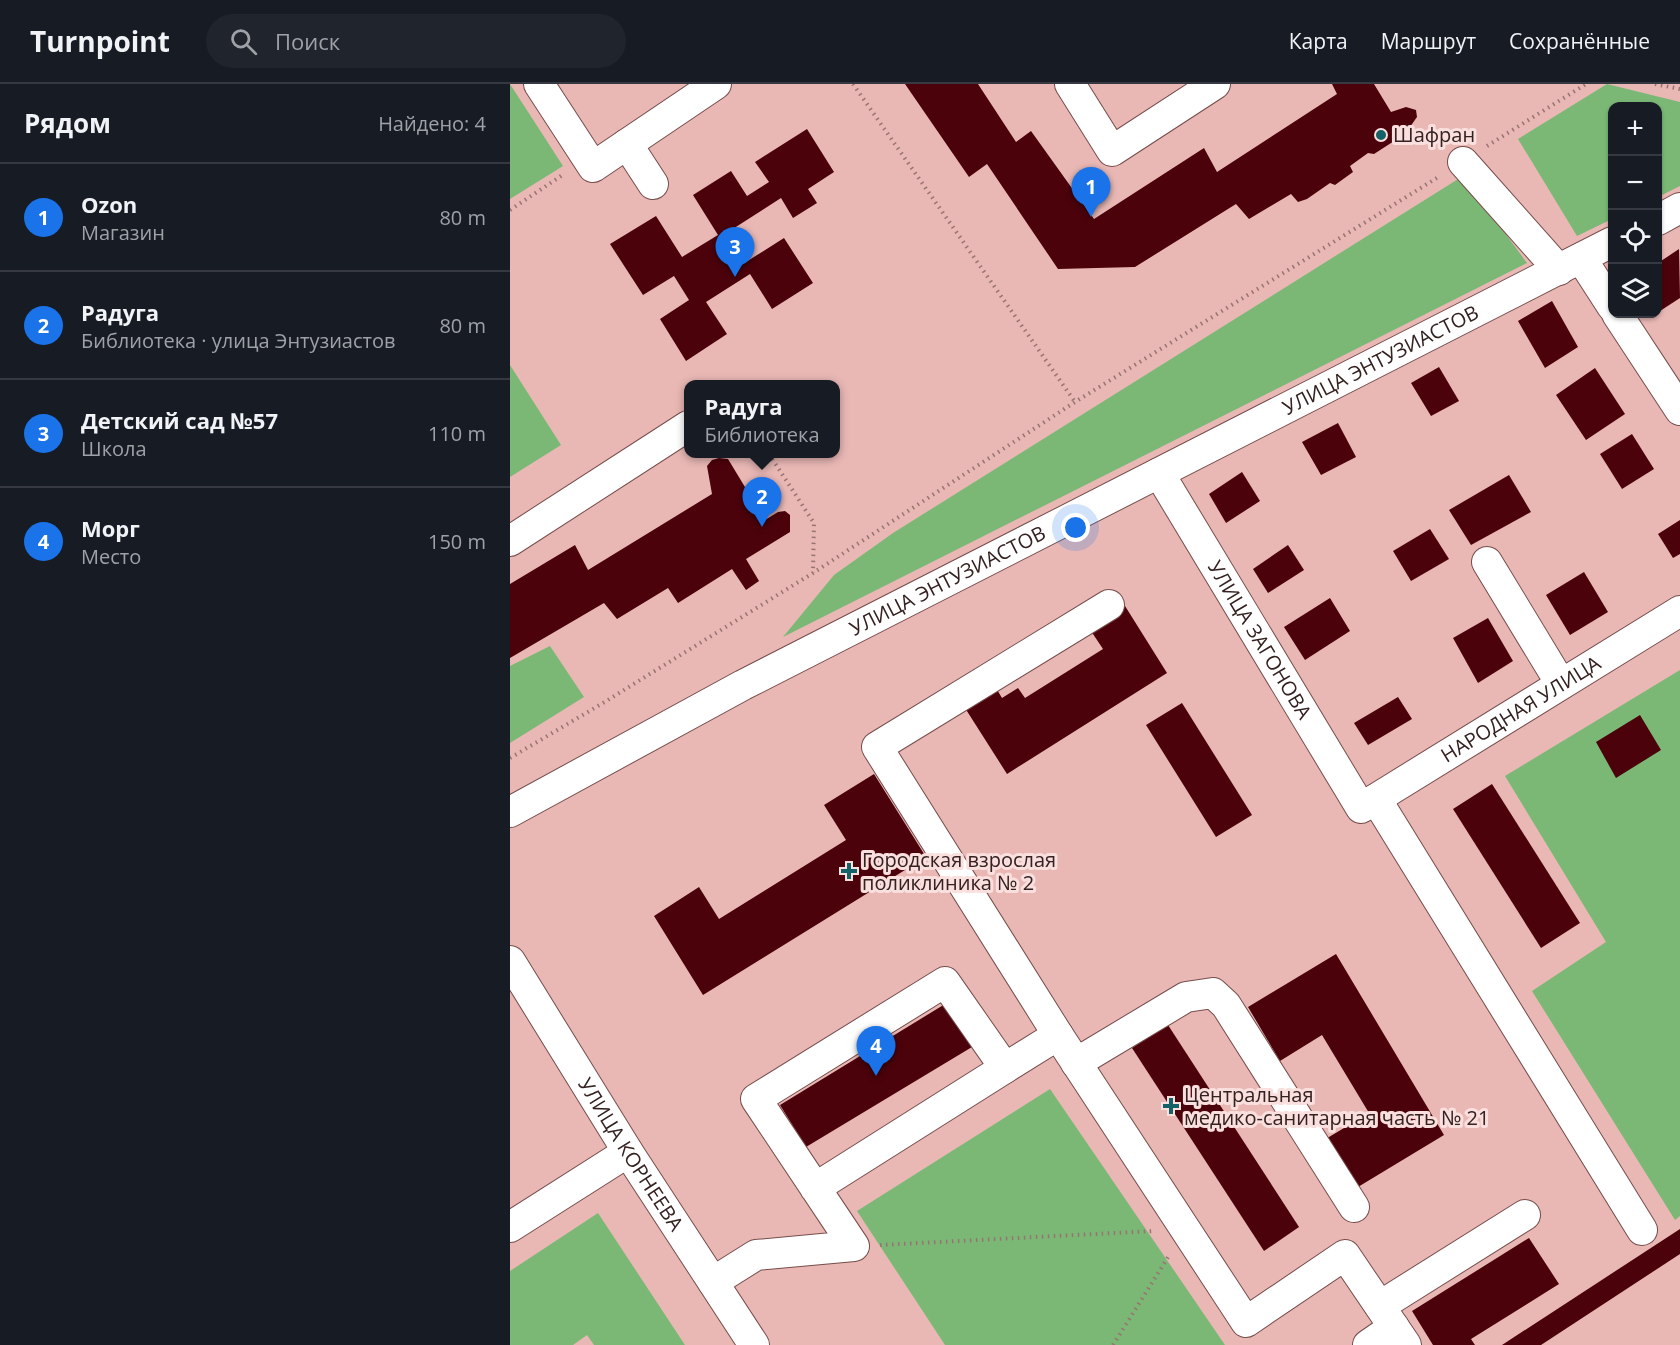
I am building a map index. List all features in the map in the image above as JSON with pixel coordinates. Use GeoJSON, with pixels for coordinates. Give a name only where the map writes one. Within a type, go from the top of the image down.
{"type":"FeatureCollection","features":[{"type":"Feature","properties":{"kind":"street"},"geometry":{"type":"LineString","coordinates":[[539,84],[593,167],[716,84]]}},
{"type":"Feature","properties":{"kind":"street"},"geometry":{"type":"LineString","coordinates":[[1070,84],[1112,151],[1215,84]]}},
{"type":"Feature","properties":{"kind":"street"},"geometry":{"type":"LineString","coordinates":[[627,144],[653,184]]}},
{"type":"Feature","properties":{"kind":"street"},"geometry":{"type":"LineString","coordinates":[[1463,162],[1608,302]]}},
{"type":"Feature","properties":{"kind":"street"},"geometry":{"type":"LineString","coordinates":[[1662,217],[1680,208]]}},
{"type":"Feature","properties":{"kind":"street","name":"УЛИЦА ЭНТУЗИАСТОВ"},"geometry":{"type":"LineString","coordinates":[[510,812],[711,701],[1608,244]]}},
{"type":"Feature","properties":{"kind":"street"},"geometry":{"type":"LineString","coordinates":[[1620,318],[1680,410]]}},
{"type":"Feature","properties":{"kind":"street"},"geometry":{"type":"LineString","coordinates":[[510,541],[684,429]]}},
{"type":"Feature","properties":{"kind":"street","name":"УЛИЦА ЗАГОНОВА"},"geometry":{"type":"LineString","coordinates":[[1159,473],[1368,804],[1642,1230]]}},
{"type":"Feature","properties":{"kind":"street"},"geometry":{"type":"LineString","coordinates":[[1487,562],[1562,684]]}},
{"type":"Feature","properties":{"kind":"street"},"geometry":{"type":"LineString","coordinates":[[1109,605],[877,747],[1058,1035],[1246,1322],[1345,1255],[1393,1326]]}},
{"type":"Feature","properties":{"kind":"street","name":"НАРОДНАЯ УЛИЦА"},"geometry":{"type":"LineString","coordinates":[[1368,804],[1680,611]]}},
{"type":"Feature","properties":{"kind":"street","name":"УЛИЦА КОРНЕЕВА"},"geometry":{"type":"LineString","coordinates":[[510,961],[628,1152],[754,1345]]}},
{"type":"Feature","properties":{"kind":"street"},"geometry":{"type":"LineString","coordinates":[[713,1282],[756,1255],[854,1246],[756,1099],[945,981],[1005,1068]]}},
{"type":"Feature","properties":{"kind":"street"},"geometry":{"type":"LineString","coordinates":[[1076,1063],[1186,996],[1213,993],[1226,1005],[1354,1207]]}},
{"type":"Feature","properties":{"kind":"street"},"geometry":{"type":"LineString","coordinates":[[815,1188],[1058,1035]]}},
{"type":"Feature","properties":{"kind":"street"},"geometry":{"type":"LineString","coordinates":[[510,1227],[628,1152]]}},
{"type":"Feature","properties":{"kind":"street"},"geometry":{"type":"LineString","coordinates":[[1368,1345],[1525,1215]]}},
{"type":"Feature","properties":{"kind":"path"},"geometry":{"type":"LineString","coordinates":[[853,84],[1075,402]]}},
{"type":"Feature","properties":{"kind":"path"},"geometry":{"type":"LineString","coordinates":[[510,758],[813,573],[1075,402],[1586,84]]}},
{"type":"Feature","properties":{"kind":"path"},"geometry":{"type":"LineString","coordinates":[[1655,84],[1680,89]]}},
{"type":"Feature","properties":{"kind":"path"},"geometry":{"type":"LineString","coordinates":[[510,210],[588,159]]}},
{"type":"Feature","properties":{"kind":"path"},"geometry":{"type":"LineString","coordinates":[[772,458],[814,523],[813,573]]}},
{"type":"Feature","properties":{"kind":"path"},"geometry":{"type":"LineString","coordinates":[[854,1246],[1185,1229]]}},
{"type":"Feature","properties":{"kind":"path"},"geometry":{"type":"LineString","coordinates":[[1113,1345],[1185,1229]]}},
{"type":"Feature","properties":{"kind":"green space"},"geometry":{"type":"Polygon","coordinates":[[[510,84],[563,166],[510,199],[510,84]]]}},
{"type":"Feature","properties":{"kind":"green space"},"geometry":{"type":"Polygon","coordinates":[[[1607,84],[1680,102],[1680,186],[1662,195],[1662,102],[1608,102],[1608,221],[1577,236],[1518,139],[1607,84]]]}},
{"type":"Feature","properties":{"kind":"green space"},"geometry":{"type":"Polygon","coordinates":[[[1463,176],[1527,263],[783,637],[834,575],[893,533],[1463,176]]]}},
{"type":"Feature","properties":{"kind":"green space"},"geometry":{"type":"Polygon","coordinates":[[[510,365],[561,445],[510,477],[510,365]]]}},
{"type":"Feature","properties":{"kind":"green space"},"geometry":{"type":"Polygon","coordinates":[[[550,646],[584,697],[510,743],[510,666],[550,646]]]}},
{"type":"Feature","properties":{"kind":"green space"},"geometry":{"type":"Polygon","coordinates":[[[1680,670],[1680,1216],[1675,1220],[1532,991],[1606,942],[1505,776],[1680,670]]]}},
{"type":"Feature","properties":{"kind":"green space"},"geometry":{"type":"Polygon","coordinates":[[[1050,1089],[1225,1345],[945,1345],[857,1211],[1050,1089]]]}},
{"type":"Feature","properties":{"kind":"green space"},"geometry":{"type":"Polygon","coordinates":[[[598,1213],[685,1345],[594,1345],[587,1335],[573,1345],[510,1345],[510,1271],[598,1213]]]}},
{"type":"Feature","properties":{"kind":"building"},"geometry":{"type":"Polygon","coordinates":[[[905,84],[978,84],[1016,142],[1031,131],[1094,219],[1204,148],[1217,172],[1337,94],[1332,84],[1374,84],[1391,112],[1406,107],[1416,110],[1417,117],[1405,134],[1374,154],[1368,153],[1350,166],[1353,172],[1335,185],[1330,183],[1307,199],[1298,202],[1291,194],[1249,219],[1236,204],[1135,267],[1058,269],[987,164],[969,177],[905,84]]]}},
{"type":"Feature","properties":{"kind":"building"},"geometry":{"type":"Polygon","coordinates":[[[807,129],[834,172],[808,189],[817,203],[793,218],[781,198],[728,232],[746,262],[784,238],[813,283],[772,309],[750,274],[706,302],[727,334],[686,361],[660,319],[689,300],[674,276],[643,295],[610,244],[656,216],[682,257],[718,235],[693,195],[731,171],[747,196],[769,182],[755,162],[807,129]]]}},
{"type":"Feature","properties":{"kind":"building"},"geometry":{"type":"Polygon","coordinates":[[[1679,249],[1680,298],[1662,310],[1662,264],[1662,260],[1679,249]]]}},
{"type":"Feature","properties":{"kind":"building"},"geometry":{"type":"Polygon","coordinates":[[[1552,301],[1578,347],[1545,368],[1518,321],[1552,301]]]}},
{"type":"Feature","properties":{"kind":"building"},"geometry":{"type":"Polygon","coordinates":[[[1439,367],[1459,401],[1431,416],[1411,383],[1439,367]]]}},
{"type":"Feature","properties":{"kind":"building"},"geometry":{"type":"Polygon","coordinates":[[[1595,368],[1625,414],[1586,440],[1556,395],[1595,368]]]}},
{"type":"Feature","properties":{"kind":"building"},"geometry":{"type":"Polygon","coordinates":[[[1338,423],[1356,457],[1321,475],[1302,442],[1338,423]]]}},
{"type":"Feature","properties":{"kind":"building"},"geometry":{"type":"Polygon","coordinates":[[[1632,434],[1654,469],[1622,489],[1600,454],[1632,434]]]}},
{"type":"Feature","properties":{"kind":"building"},"geometry":{"type":"Polygon","coordinates":[[[728,459],[765,520],[778,512],[785,511],[790,515],[790,532],[746,559],[759,581],[746,590],[732,569],[678,603],[668,588],[617,619],[604,603],[510,658],[510,584],[575,545],[588,570],[712,494],[707,466],[712,460],[728,459]]]}},
{"type":"Feature","properties":{"kind":"building"},"geometry":{"type":"Polygon","coordinates":[[[1242,472],[1260,501],[1226,523],[1209,494],[1242,472]]]}},
{"type":"Feature","properties":{"kind":"building"},"geometry":{"type":"Polygon","coordinates":[[[1509,475],[1531,512],[1471,545],[1449,510],[1509,475]]]}},
{"type":"Feature","properties":{"kind":"building"},"geometry":{"type":"Polygon","coordinates":[[[1680,520],[1680,554],[1673,558],[1658,534],[1680,520]]]}},
{"type":"Feature","properties":{"kind":"building"},"geometry":{"type":"Polygon","coordinates":[[[1430,529],[1449,559],[1411,581],[1393,551],[1430,529]]]}},
{"type":"Feature","properties":{"kind":"building"},"geometry":{"type":"Polygon","coordinates":[[[1288,545],[1304,570],[1268,593],[1253,569],[1288,545]]]}},
{"type":"Feature","properties":{"kind":"building"},"geometry":{"type":"Polygon","coordinates":[[[1584,572],[1608,612],[1570,635],[1546,595],[1584,572]]]}},
{"type":"Feature","properties":{"kind":"building"},"geometry":{"type":"Polygon","coordinates":[[[1330,598],[1350,631],[1305,660],[1284,627],[1330,598]]]}},
{"type":"Feature","properties":{"kind":"building"},"geometry":{"type":"Polygon","coordinates":[[[1125,606],[1167,673],[1007,774],[965,708],[996,688],[1002,698],[1018,688],[1025,698],[1103,649],[1089,628],[1125,606]]]}},
{"type":"Feature","properties":{"kind":"building"},"geometry":{"type":"Polygon","coordinates":[[[1488,618],[1513,661],[1478,683],[1453,638],[1488,618]]]}},
{"type":"Feature","properties":{"kind":"building"},"geometry":{"type":"Polygon","coordinates":[[[1398,697],[1412,719],[1368,745],[1354,723],[1398,697]]]}},
{"type":"Feature","properties":{"kind":"building"},"geometry":{"type":"Polygon","coordinates":[[[1182,703],[1252,815],[1216,837],[1146,725],[1182,703]]]}},
{"type":"Feature","properties":{"kind":"building"},"geometry":{"type":"Polygon","coordinates":[[[1640,715],[1661,750],[1616,778],[1596,742],[1640,715]]]}},
{"type":"Feature","properties":{"kind":"building","name":"Городская взрослая поликлиника № 2"},"geometry":{"type":"Polygon","coordinates":[[[874,774],[926,857],[703,995],[654,916],[699,887],[719,919],[846,840],[824,805],[874,774]]]}},
{"type":"Feature","properties":{"kind":"building"},"geometry":{"type":"Polygon","coordinates":[[[1492,784],[1580,923],[1541,948],[1453,809],[1492,784]]]}},
{"type":"Feature","properties":{"kind":"building"},"geometry":{"type":"Polygon","coordinates":[[[1336,954],[1444,1135],[1353,1190],[1324,1140],[1369,1113],[1322,1035],[1280,1061],[1248,1007],[1336,954]]]}},
{"type":"Feature","properties":{"kind":"building"},"geometry":{"type":"Polygon","coordinates":[[[945,1004],[972,1047],[806,1147],[780,1105],[945,1004]]]}},
{"type":"Feature","properties":{"kind":"building"},"geometry":{"type":"Polygon","coordinates":[[[1168,1025],[1299,1227],[1264,1251],[1132,1048],[1168,1025]]]}},
{"type":"Feature","properties":{"kind":"building"},"geometry":{"type":"Polygon","coordinates":[[[1680,1229],[1680,1254],[1541,1345],[1502,1345],[1680,1229]]]}},
{"type":"Feature","properties":{"kind":"building"},"geometry":{"type":"Polygon","coordinates":[[[1529,1238],[1559,1284],[1471,1339],[1475,1345],[1433,1345],[1412,1311],[1529,1238]]]}},
{"type":"Feature","properties":{"kind":"place","name":"Шафран"},"geometry":{"type":"Point","coordinates":[1381,135]}},
{"type":"Feature","properties":{"kind":"place","name":"Ozon"},"geometry":{"type":"Point","coordinates":[1091,217]}},
{"type":"Feature","properties":{"kind":"place","name":"Детский сад №57"},"geometry":{"type":"Point","coordinates":[735,277]}},
{"type":"Feature","properties":{"kind":"place","name":"Радуга"},"geometry":{"type":"Point","coordinates":[762,527]}},
{"type":"Feature","properties":{"kind":"place","name":"Городская взрослая поликлиника № 2"},"geometry":{"type":"Point","coordinates":[849,871]}},
{"type":"Feature","properties":{"kind":"place","name":"Морг"},"geometry":{"type":"Point","coordinates":[876,1076]}},
{"type":"Feature","properties":{"kind":"place","name":"Центральная медико-санитарная часть № 21"},"geometry":{"type":"Point","coordinates":[1171,1106]}}]}
